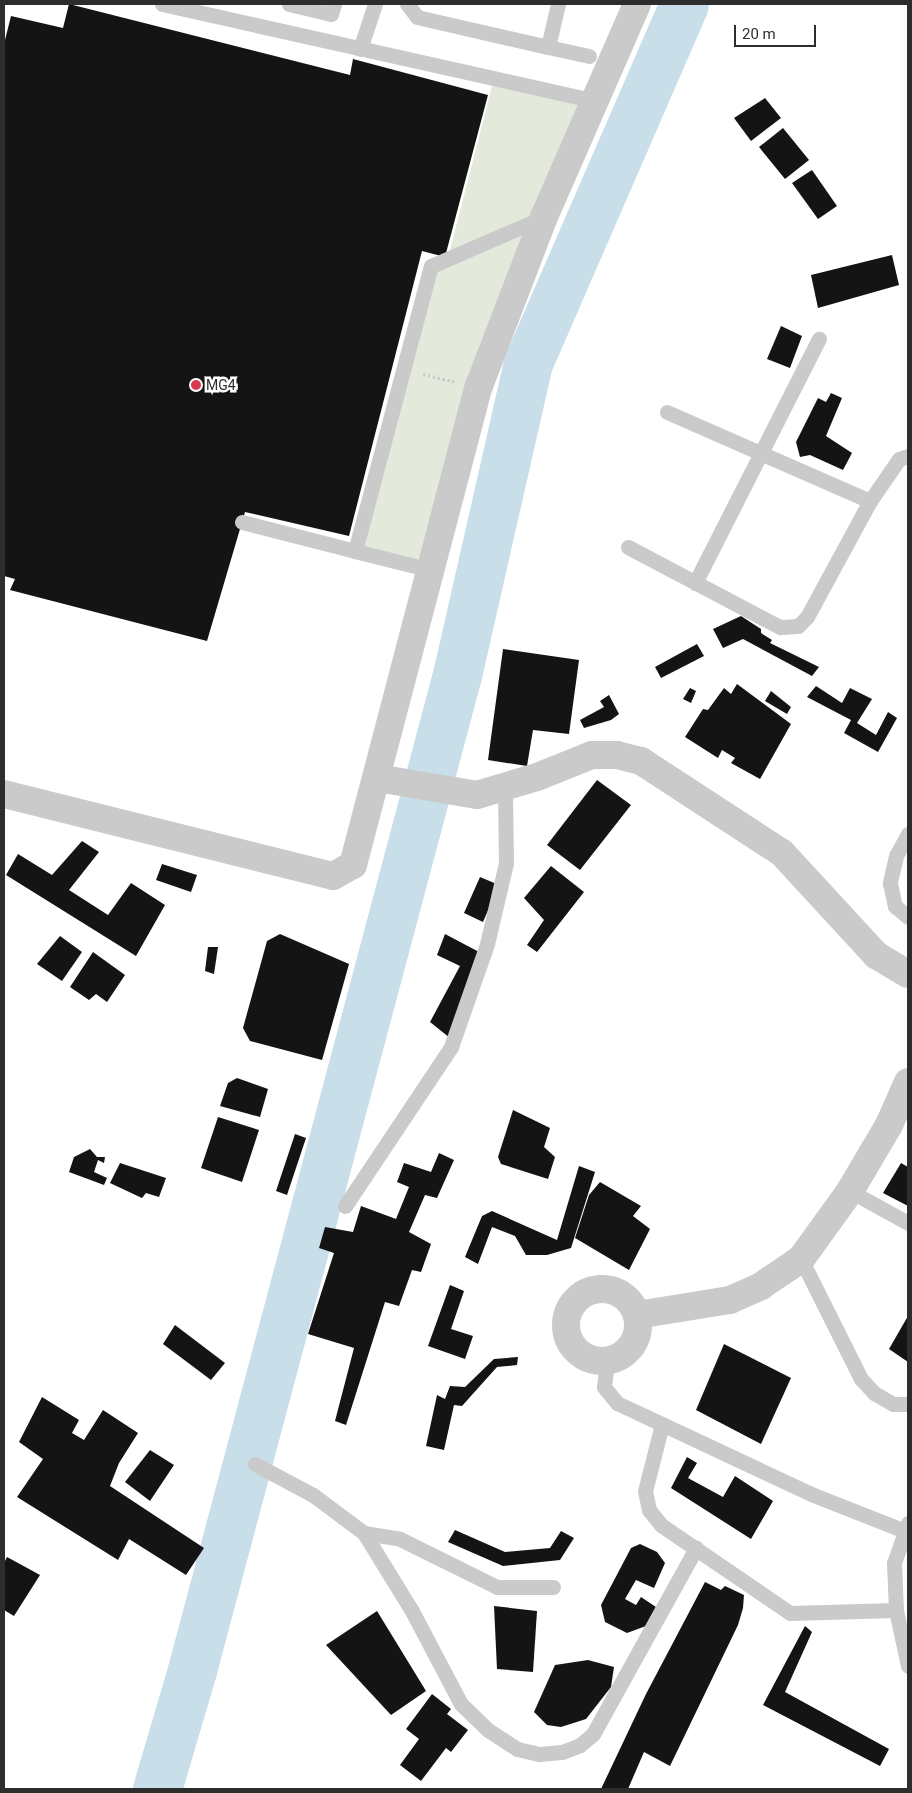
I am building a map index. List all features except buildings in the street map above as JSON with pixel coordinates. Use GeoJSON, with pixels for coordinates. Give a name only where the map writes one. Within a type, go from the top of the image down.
{"type":"FeatureCollection","features":[{"type":"Feature","properties":{"kind":"street"},"geometry":{"type":"LineString","coordinates":[[4,794],[333,876],[353,865],[387,780],[431,570],[479,386],[544,217],[637,4]]}},
{"type":"Feature","properties":{"kind":"street"},"geometry":{"type":"LineString","coordinates":[[387,780],[477,795],[505,788],[592,755],[617,755],[641,761],[782,853],[876,955],[908,974]]}},
{"type":"Feature","properties":{"kind":"street"},"geometry":{"type":"LineString","coordinates":[[637,1314],[730,1300],[760,1286],[800,1258],[850,1191],[889,1125],[908,1082]]}},
{"type":"Feature","properties":{"kind":"street"},"geometry":{"type":"LineString","coordinates":[[606,1289],[626,1297],[637,1314],[637,1336],[626,1353],[607,1362],[587,1359],[571,1346],[565,1326],[570,1306],[586,1292],[606,1289]]}},
{"type":"Feature","properties":{"kind":"lane"},"geometry":{"type":"LineString","coordinates":[[162,4],[362,43],[596,101]]}},
{"type":"Feature","properties":{"kind":"lane"},"geometry":{"type":"LineString","coordinates":[[289,4],[332,9]]}},
{"type":"Feature","properties":{"kind":"lane"},"geometry":{"type":"LineString","coordinates":[[362,43],[375,4]]}},
{"type":"Feature","properties":{"kind":"lane"},"geometry":{"type":"LineString","coordinates":[[407,4],[417,16],[589,56]]}},
{"type":"Feature","properties":{"kind":"lane"},"geometry":{"type":"LineString","coordinates":[[548,47],[558,4]]}},
{"type":"Feature","properties":{"kind":"lane"},"geometry":{"type":"LineString","coordinates":[[356,551],[431,266],[544,217]]}},
{"type":"Feature","properties":{"kind":"lane"},"geometry":{"type":"LineString","coordinates":[[695,583],[819,339]]}},
{"type":"Feature","properties":{"kind":"lane"},"geometry":{"type":"LineString","coordinates":[[667,412],[870,501]]}},
{"type":"Feature","properties":{"kind":"lane"},"geometry":{"type":"LineString","coordinates":[[628,548],[780,627],[798,626],[807,616],[870,501],[899,460],[908,456]]}},
{"type":"Feature","properties":{"kind":"lane"},"geometry":{"type":"LineString","coordinates":[[242,522],[431,570]]}},
{"type":"Feature","properties":{"kind":"lane"},"geometry":{"type":"LineString","coordinates":[[345,1206],[451,1047],[487,944],[506,863],[505,788]]}},
{"type":"Feature","properties":{"kind":"lane"},"geometry":{"type":"LineString","coordinates":[[908,834],[896,856],[890,883],[895,906],[908,917]]}},
{"type":"Feature","properties":{"kind":"lane"},"geometry":{"type":"LineString","coordinates":[[850,1191],[908,1223]]}},
{"type":"Feature","properties":{"kind":"lane"},"geometry":{"type":"LineString","coordinates":[[800,1258],[861,1378],[874,1393],[893,1404],[908,1404]]}},
{"type":"Feature","properties":{"kind":"lane"},"geometry":{"type":"LineString","coordinates":[[607,1362],[603,1378],[609,1395],[617,1403],[812,1494],[907,1527],[894,1562],[896,1610],[908,1666]]}},
{"type":"Feature","properties":{"kind":"lane"},"geometry":{"type":"LineString","coordinates":[[662,1424],[647,1474],[645,1490],[649,1510],[661,1526],[790,1613],[896,1610]]}},
{"type":"Feature","properties":{"kind":"lane"},"geometry":{"type":"LineString","coordinates":[[256,1464],[313,1495],[364,1533],[412,1611],[461,1704],[488,1730],[517,1749],[539,1754],[562,1752],[580,1745],[593,1734],[696,1548]]}},
{"type":"Feature","properties":{"kind":"lane"},"geometry":{"type":"LineString","coordinates":[[364,1533],[400,1539],[497,1586],[553,1587]]}},
{"type":"Feature","properties":{"kind":"path"},"geometry":{"type":"LineString","coordinates":[[404,370],[479,386]]}},
{"type":"Feature","properties":{"kind":"green space"},"geometry":{"type":"Polygon","coordinates":[[[494,78],[596,101],[544,217],[431,570],[355,551],[431,266],[448,258],[494,78]]]}},
{"type":"Feature","properties":{"kind":"waterway"},"geometry":{"type":"LineString","coordinates":[[157,1789],[192,1670],[457,675],[528,363],[684,4]]}},
{"type":"Feature","properties":{"kind":"place","name":"MG4"},"geometry":{"type":"Point","coordinates":[196,385]}}]}
